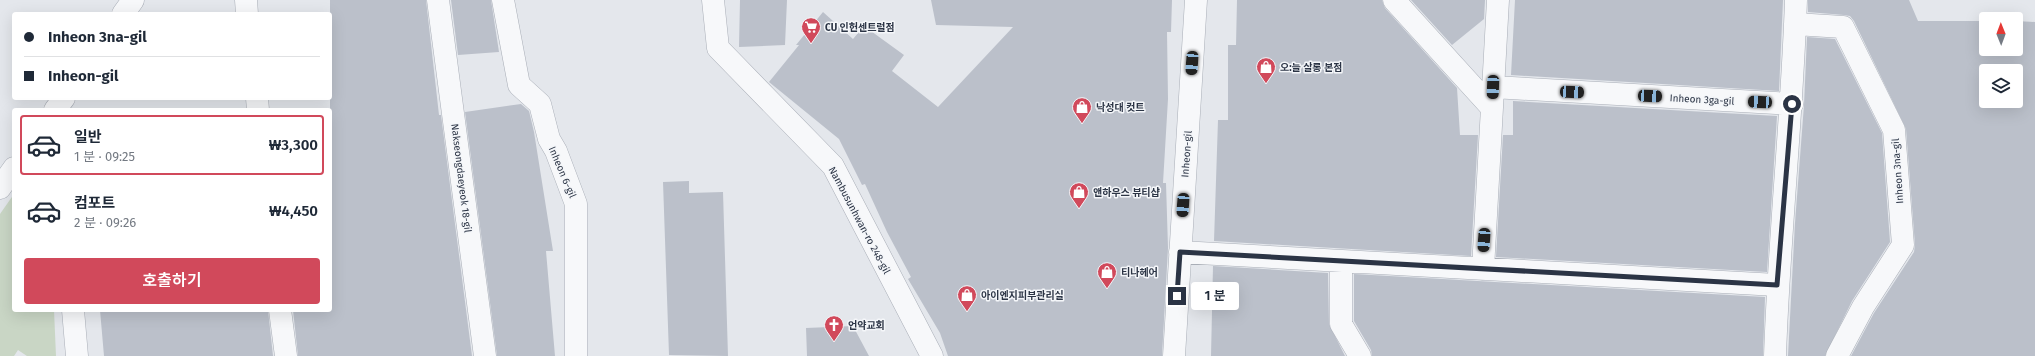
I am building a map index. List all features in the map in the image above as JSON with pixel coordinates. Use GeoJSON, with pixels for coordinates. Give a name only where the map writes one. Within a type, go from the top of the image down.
{"type":"FeatureCollection","features":[{"type":"Feature","properties":{"kind":"street"},"geometry":{"type":"LineString","coordinates":[[124,12],[133,0]]}},
{"type":"Feature","properties":{"kind":"street"},"geometry":{"type":"LineString","coordinates":[[246,0],[247,12]]}},
{"type":"Feature","properties":{"kind":"street","name":"Nakseongdaeyeok 18-gil"},"geometry":{"type":"LineString","coordinates":[[438,0],[485,356]]}},
{"type":"Feature","properties":{"kind":"street","name":"Inheon 6-gil"},"geometry":{"type":"LineString","coordinates":[[503,0],[519,85],[540,104],[549,139],[556,151],[576,204],[576,356]]}},
{"type":"Feature","properties":{"kind":"street","name":"Nambusunhwan-ro 248-gil"},"geometry":{"type":"LineString","coordinates":[[713,0],[718,48],[833,166],[932,356]]}},
{"type":"Feature","properties":{"kind":"street","name":"Inheon-gil"},"geometry":{"type":"LineString","coordinates":[[1174,356],[1196,0]]}},
{"type":"Feature","properties":{"kind":"street"},"geometry":{"type":"LineString","coordinates":[[1394,0],[1493,98]]}},
{"type":"Feature","properties":{"kind":"street"},"geometry":{"type":"LineString","coordinates":[[1482,269],[1498,0]]}},
{"type":"Feature","properties":{"kind":"street"},"geometry":{"type":"LineString","coordinates":[[1775,356],[1777,285],[1792,104],[1796,0]]}},
{"type":"Feature","properties":{"kind":"street","name":"Inheon 3na-gil"},"geometry":{"type":"LineString","coordinates":[[1795,24],[1843,27],[1894,130],[1903,245],[1863,307],[1837,356]]}},
{"type":"Feature","properties":{"kind":"street","name":"Inheon 3ga-gil"},"geometry":{"type":"LineString","coordinates":[[1493,98],[1792,104]]}},
{"type":"Feature","properties":{"kind":"street"},"geometry":{"type":"LineString","coordinates":[[0,188],[12,171]]}},
{"type":"Feature","properties":{"kind":"street"},"geometry":{"type":"LineString","coordinates":[[1180,252],[1777,285]]}},
{"type":"Feature","properties":{"kind":"street"},"geometry":{"type":"LineString","coordinates":[[1341,261],[1341,324],[1360,356]]}},
{"type":"Feature","properties":{"kind":"street"},"geometry":{"type":"LineString","coordinates":[[73,312],[77,356]]}},
{"type":"Feature","properties":{"kind":"street"},"geometry":{"type":"LineString","coordinates":[[280,312],[286,356]]}},
{"type":"Feature","properties":{"kind":"green space"},"geometry":{"type":"Polygon","coordinates":[[[12,197],[12,312],[54,312],[56,356],[27,356],[18,350],[14,356],[0,356],[0,214],[12,197]]]}},
{"type":"Feature","properties":{"kind":"building"},"geometry":{"type":"Polygon","coordinates":[[[330,0],[426,0],[439,115],[441,115],[472,356],[298,356],[293,312],[332,312],[332,108],[330,108],[330,100],[332,100],[332,12],[330,12],[330,0]]]}},
{"type":"Feature","properties":{"kind":"building"},"geometry":{"type":"Polygon","coordinates":[[[451,0],[491,0],[499,52],[458,55],[451,0]]]}},
{"type":"Feature","properties":{"kind":"building"},"geometry":{"type":"Polygon","coordinates":[[[740,0],[787,0],[785,45],[739,47],[740,0]]]}},
{"type":"Feature","properties":{"kind":"building"},"geometry":{"type":"Polygon","coordinates":[[[931,0],[1172,0],[1171,32],[1167,32],[1168,99],[1163,183],[1166,183],[1168,248],[1162,356],[948,356],[940,333],[908,279],[911,277],[887,232],[865,184],[862,185],[839,139],[769,82],[799,45],[796,45],[823,12],[853,39],[864,26],[904,55],[892,71],[938,107],[1013,27],[936,25],[931,0]]]}},
{"type":"Feature","properties":{"kind":"building"},"geometry":{"type":"Polygon","coordinates":[[[1237,0],[1382,0],[1385,8],[1457,88],[1460,135],[1478,135],[1471,256],[1214,241],[1218,120],[1228,120],[1228,45],[1236,45],[1237,0]]]}},
{"type":"Feature","properties":{"kind":"building"},"geometry":{"type":"Polygon","coordinates":[[[1411,0],[1485,0],[1484,19],[1452,45],[1411,0]]]}},
{"type":"Feature","properties":{"kind":"building"},"geometry":{"type":"Polygon","coordinates":[[[1515,0],[1783,0],[1779,91],[1511,75],[1515,0]]]}},
{"type":"Feature","properties":{"kind":"building"},"geometry":{"type":"Polygon","coordinates":[[[1808,0],[1909,0],[1918,21],[1979,21],[1979,56],[2023,56],[2023,21],[2035,22],[2035,356],[1851,356],[1874,313],[1914,252],[1915,245],[1906,129],[1854,21],[1850,16],[1808,12],[1808,0]]]}},
{"type":"Feature","properties":{"kind":"building"},"geometry":{"type":"Polygon","coordinates":[[[1807,37],[1835,39],[1882,133],[1890,242],[1852,301],[1825,356],[1788,356],[1795,223],[1804,105],[1807,37]]]}},
{"type":"Feature","properties":{"kind":"building"},"geometry":{"type":"Polygon","coordinates":[[[1513,101],[1777,116],[1767,272],[1496,257],[1503,135],[1513,135],[1513,101]]]}},
{"type":"Feature","properties":{"kind":"building"},"geometry":{"type":"Polygon","coordinates":[[[521,104],[529,111],[534,132],[553,251],[546,251],[555,356],[497,356],[465,112],[521,104]]]}},
{"type":"Feature","properties":{"kind":"building"},"geometry":{"type":"Polygon","coordinates":[[[689,181],[689,193],[723,192],[728,356],[669,355],[663,182],[689,181]]]}},
{"type":"Feature","properties":{"kind":"building"},"geometry":{"type":"Polygon","coordinates":[[[1213,266],[1328,273],[1329,324],[1345,356],[1211,356],[1213,266]]]}},
{"type":"Feature","properties":{"kind":"building"},"geometry":{"type":"Polygon","coordinates":[[[1354,274],[1765,297],[1763,356],[1372,356],[1371,350],[1354,321],[1354,274]]]}},
{"type":"Feature","properties":{"kind":"building"},"geometry":{"type":"Polygon","coordinates":[[[100,312],[268,312],[273,356],[104,356],[100,312]]]}},
{"type":"Feature","properties":{"kind":"building","name":"언약교회"},"geometry":{"type":"Polygon","coordinates":[[[853,326],[869,356],[807,356],[806,328],[853,326]]]}},
{"type":"Feature","properties":{"kind":"place","name":"CU 인헌센트럴점"},"geometry":{"type":"Point","coordinates":[811,44]}},
{"type":"Feature","properties":{"kind":"place","name":"오:늘 살롱 본점"},"geometry":{"type":"Point","coordinates":[1266,84]}},
{"type":"Feature","properties":{"kind":"place","name":"낙성대 컷트"},"geometry":{"type":"Point","coordinates":[1082,124]}},
{"type":"Feature","properties":{"kind":"place","name":"앤하우스 뷰티샵"},"geometry":{"type":"Point","coordinates":[1079,209]}},
{"type":"Feature","properties":{"kind":"place","name":"티나헤어"},"geometry":{"type":"Point","coordinates":[1107,289]}},
{"type":"Feature","properties":{"kind":"place","name":"아이엔지피부관리실"},"geometry":{"type":"Point","coordinates":[967,312]}},
{"type":"Feature","properties":{"kind":"place","name":"언약교회"},"geometry":{"type":"Point","coordinates":[834,342]}},
{"type":"Feature","properties":{"kind":"route"},"geometry":{"type":"LineString","coordinates":[[1177,296],[1180,252],[1777,285],[1792,104]]}}]}
